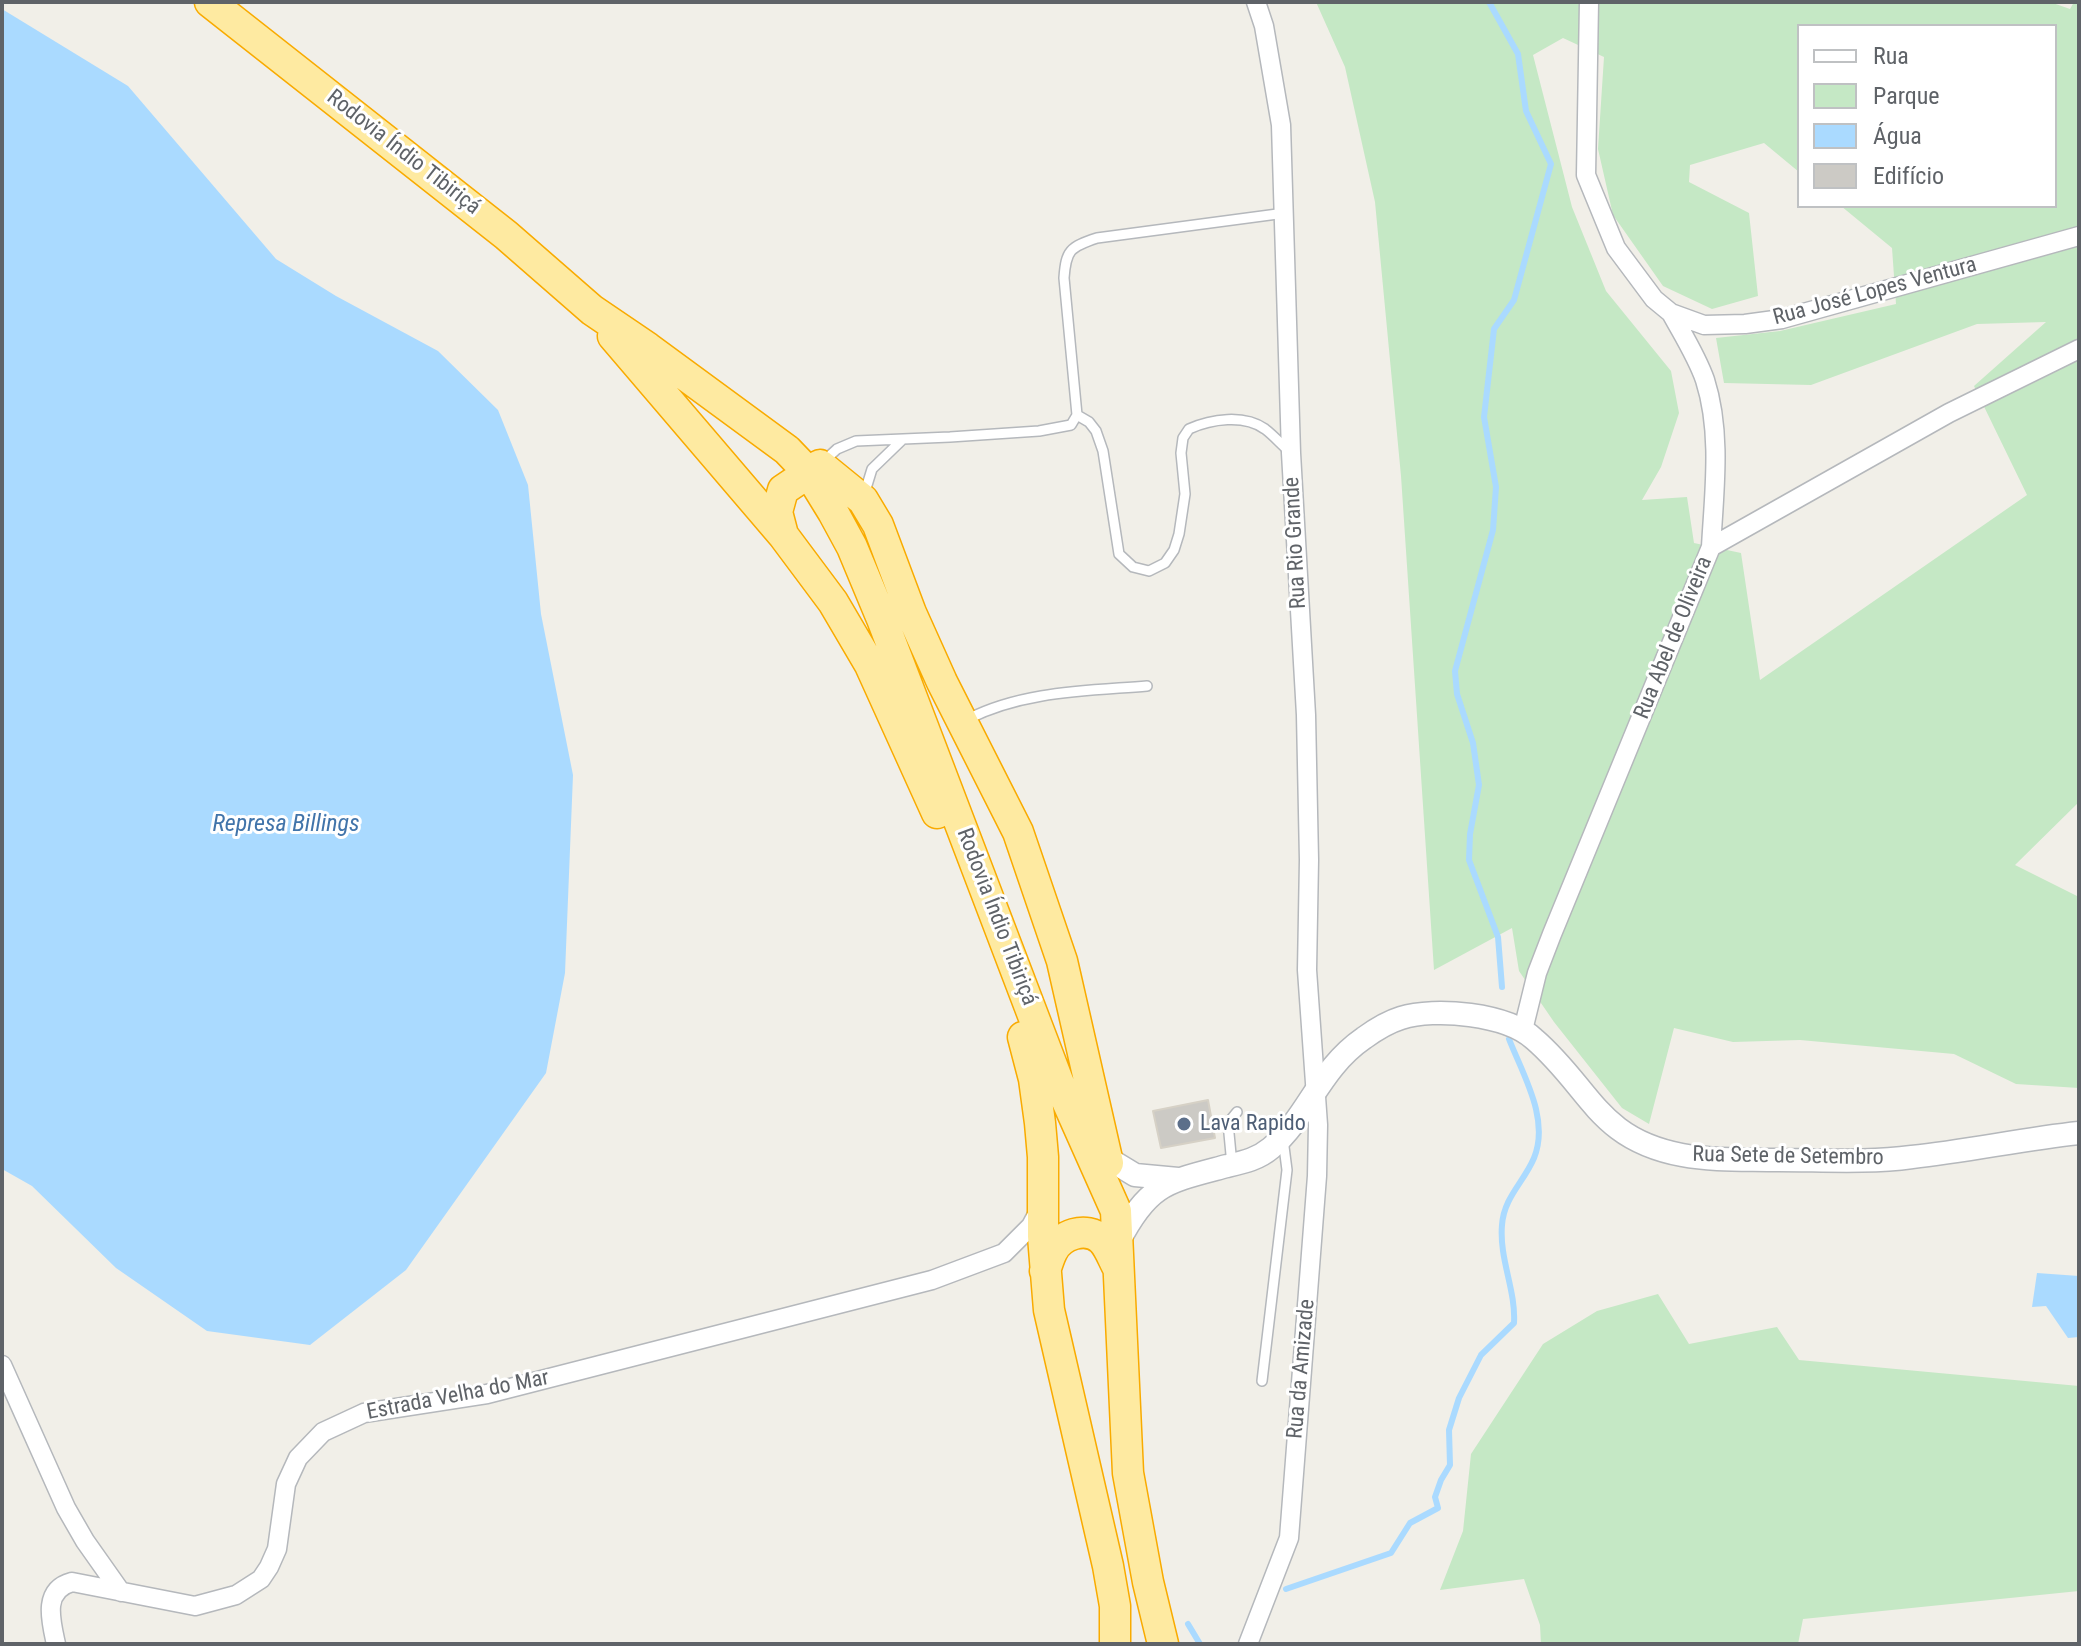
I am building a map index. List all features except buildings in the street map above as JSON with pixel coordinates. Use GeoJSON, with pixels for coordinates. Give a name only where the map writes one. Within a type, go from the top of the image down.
{"type":"FeatureCollection","features":[{"type":"Feature","properties":{"kind":"highway","name":"Rodovia Índio Tibiriçá"},"geometry":{"type":"LineString","coordinates":[[210,2],[428,172],[592,310],[815,469],[864,576],[936,756],[1058,1081],[1118,1226],[1128,1473],[1163,1644]]}},
{"type":"Feature","properties":{"kind":"highway","name":"Rodovia Índio Tibiriçá"},"geometry":{"type":"LineString","coordinates":[[592,310],[783,535],[833,602],[870,665],[963,877],[1023,1037],[1034,1079],[1043,1157],[1045,1271],[1052,1325],[1108,1566],[1115,1606],[1115,1644]]}},
{"type":"Feature","properties":{"kind":"highway"},"geometry":{"type":"LineString","coordinates":[[783,535],[777,512],[783,490],[815,469],[863,500],[878,525],[911,613],[1018,832],[1036,881],[1062,961],[1107,1158],[1118,1226]]}},
{"type":"Feature","properties":{"kind":"highway"},"geometry":{"type":"LineString","coordinates":[[1045,1271],[1059,1242],[1084,1232],[1104,1241],[1120,1274]]}},
{"type":"Feature","properties":{"kind":"street","name":"Rua Rio Grande"},"geometry":{"type":"LineString","coordinates":[[1256,2],[1264,26],[1281,125],[1291,453],[1306,715],[1309,860],[1307,970],[1316,1086]]}},
{"type":"Feature","properties":{"kind":"street","name":"Rua José Lopes Ventura"},"geometry":{"type":"LineString","coordinates":[[1589,2],[1586,175],[1616,248],[1654,299],[1671,313],[1704,325],[1782,319],[2079,236]]}},
{"type":"Feature","properties":{"kind":"street"},"geometry":{"type":"LineString","coordinates":[[1671,313],[1704,377],[1712,409],[1715,478],[1711,547]]}},
{"type":"Feature","properties":{"kind":"street","name":"Rua Abel de Oliveira"},"geometry":{"type":"LineString","coordinates":[[1523,1030],[1547,947],[1711,547],[1949,413],[2079,349]]}},
{"type":"Feature","properties":{"kind":"street","name":"Rua Sete de Setembro"},"geometry":{"type":"LineString","coordinates":[[1118,1226],[1142,1202],[1179,1179],[1252,1160],[1268,1150],[1283,1137],[1316,1086],[1343,1053],[1383,1025],[1421,1013],[1457,1014],[1523,1030],[1549,1054],[1605,1120],[1631,1138],[1654,1148],[1684,1155],[1714,1159],[1874,1160],[2079,1133]]}},
{"type":"Feature","properties":{"kind":"street","name":"Rua da Amizade"},"geometry":{"type":"LineString","coordinates":[[1248,1644],[1289,1538],[1317,1176],[1316,1086]]}},
{"type":"Feature","properties":{"kind":"street","name":"Rua Sete de Setembro"},"geometry":{"type":"LineString","coordinates":[[1107,1158],[1135,1175],[1179,1179]]}},
{"type":"Feature","properties":{"kind":"street"},"geometry":{"type":"LineString","coordinates":[[1004,1253],[1031,1226],[1043,1201]]}},
{"type":"Feature","properties":{"kind":"street"},"geometry":{"type":"LineString","coordinates":[[1004,1253],[1017,1252],[1045,1271]]}},
{"type":"Feature","properties":{"kind":"street","name":"Estrada Velha do Mar"},"geometry":{"type":"LineString","coordinates":[[56,1644],[50,1603],[58,1588],[72,1582],[195,1606],[236,1595],[261,1579],[277,1549],[286,1484],[298,1458],[323,1432],[364,1413],[487,1394],[932,1280],[1004,1253]]}},
{"type":"Feature","properties":{"kind":"street"},"geometry":{"type":"LineString","coordinates":[[2,1365],[66,1508],[121,1592]]}},
{"type":"Feature","properties":{"kind":"lane"},"geometry":{"type":"LineString","coordinates":[[815,469],[848,443],[1071,425],[1077,415],[1064,278],[1065,258],[1074,246],[1097,238],[1285,213]]}},
{"type":"Feature","properties":{"kind":"lane"},"geometry":{"type":"LineString","coordinates":[[1077,415],[1096,431],[1103,451],[1119,554],[1133,567],[1149,571],[1165,563],[1174,550],[1179,534],[1185,494],[1181,453],[1183,438],[1189,429],[1211,422],[1251,422],[1264,428],[1291,453]]}},
{"type":"Feature","properties":{"kind":"lane"},"geometry":{"type":"LineString","coordinates":[[863,500],[872,469],[902,440]]}},
{"type":"Feature","properties":{"kind":"lane"},"geometry":{"type":"LineString","coordinates":[[962,722],[994,706],[1029,697],[1147,686]]}},
{"type":"Feature","properties":{"kind":"lane"},"geometry":{"type":"LineString","coordinates":[[1232,1165],[1228,1123],[1237,1112]]}},
{"type":"Feature","properties":{"kind":"lane"},"geometry":{"type":"LineString","coordinates":[[1262,1381],[1287,1170],[1283,1137]]}},
{"type":"Feature","properties":{"kind":"green space"},"geometry":{"type":"Polygon","coordinates":[[[1316,2],[2050,2],[2070,9],[2074,2],[2079,2],[2079,802],[2015,865],[2079,897],[2079,1088],[2016,1084],[1954,1054],[1800,1040],[1733,1042],[1674,1028],[1649,1124],[1622,1108],[1554,1022],[1519,971],[1512,928],[1434,970],[1401,476],[1375,202],[1345,67],[1316,2]],[[1797,24],[1797,170],[1764,143],[1690,165],[1689,182],[1749,213],[1758,296],[1712,309],[1663,286],[1613,215],[1598,149],[1604,57],[1563,38],[1533,55],[1572,207],[1606,291],[1671,371],[1679,413],[1661,467],[1642,500],[1687,497],[1694,543],[1741,553],[1760,680],[2027,495],[1974,386],[2046,322],[1977,324],[1811,385],[1724,383],[1716,338],[1780,331],[1896,304],[1892,248],[1843,208],[2057,208],[2057,24],[1797,24]]]}},
{"type":"Feature","properties":{"kind":"green space"},"geometry":{"type":"Polygon","coordinates":[[[1658,1294],[1689,1344],[1777,1327],[1799,1360],[2079,1386],[2079,1591],[1803,1619],[1798,1644],[1541,1644],[1540,1625],[1524,1579],[1440,1590],[1463,1531],[1471,1454],[1543,1344],[1597,1311],[1658,1294]]]}},
{"type":"Feature","properties":{"kind":"water","name":"Represa Billings"},"geometry":{"type":"Polygon","coordinates":[[[2,9],[128,86],[276,259],[336,296],[438,351],[498,410],[528,485],[541,614],[573,775],[565,973],[546,1073],[406,1270],[310,1345],[207,1331],[116,1268],[32,1186],[2,1169],[2,9]]]}},
{"type":"Feature","properties":{"kind":"water"},"geometry":{"type":"Polygon","coordinates":[[[2037,1273],[2079,1276],[2079,1337],[2068,1338],[2046,1306],[2032,1307],[2037,1273]]]}},
{"type":"Feature","properties":{"kind":"waterway"},"geometry":{"type":"LineString","coordinates":[[1489,2],[1518,54],[1526,111],[1551,164],[1514,300],[1494,329],[1484,417],[1496,487],[1493,530],[1455,671],[1457,694],[1473,743],[1479,785],[1470,834],[1469,860],[1498,937],[1502,987]]}},
{"type":"Feature","properties":{"kind":"waterway"},"geometry":{"type":"LineString","coordinates":[[1286,1589],[1391,1553],[1410,1523],[1438,1508],[1435,1497],[1450,1465],[1449,1430],[1459,1398],[1481,1355],[1514,1323],[1502,1225],[1506,1206],[1534,1158],[1539,1128],[1533,1097],[1509,1039]]}},
{"type":"Feature","properties":{"kind":"waterway"},"geometry":{"type":"LineString","coordinates":[[1188,1624],[1200,1644]]}},
{"type":"Feature","properties":{"kind":"place","name":"Lava Rapido"},"geometry":{"type":"Point","coordinates":[1184,1124]}}]}
